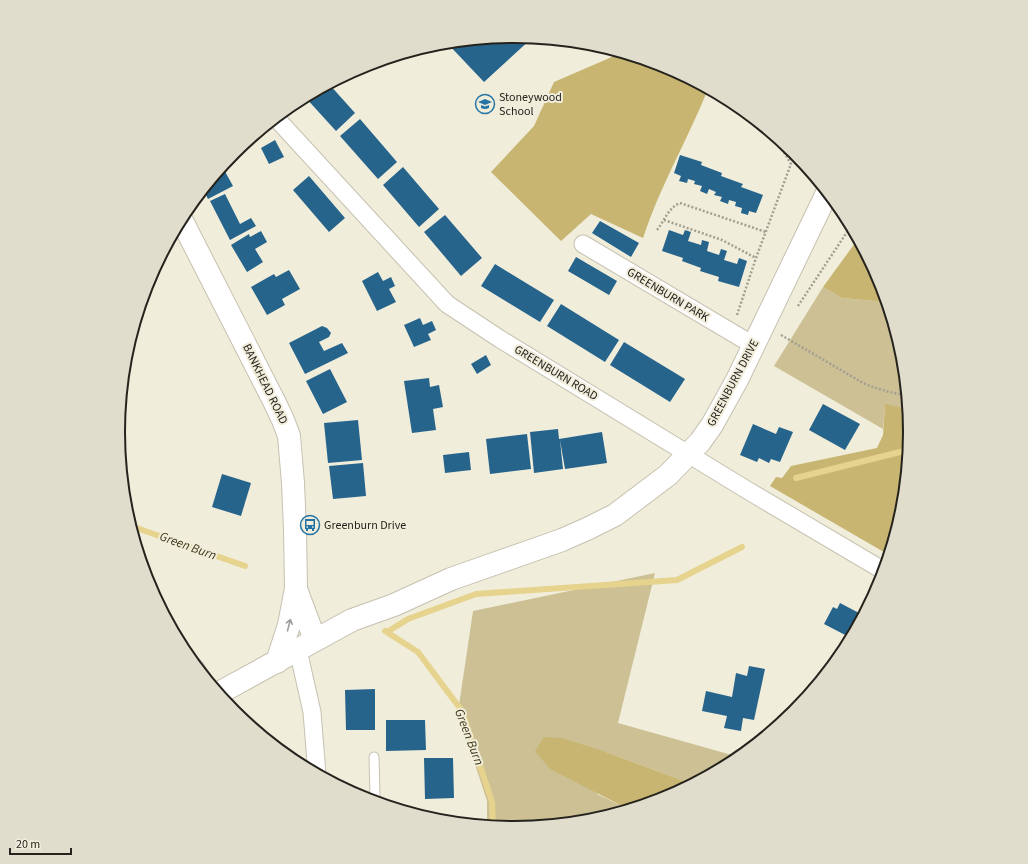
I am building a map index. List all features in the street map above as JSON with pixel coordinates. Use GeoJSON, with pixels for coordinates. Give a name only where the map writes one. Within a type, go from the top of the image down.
{"type":"FeatureCollection","features":[{"type":"Feature","properties":{"kind":"street","name":"GREENBURN ROAD"},"geometry":{"type":"LineString","coordinates":[[279,122],[447,304],[500,339],[688,454],[878,568]]}},
{"type":"Feature","properties":{"kind":"street","name":"GREENBURN DRIVE"},"geometry":{"type":"LineString","coordinates":[[225,691],[352,620],[394,605],[451,579],[528,553],[589,528],[615,515],[668,475],[700,442],[737,380],[824,197]]}},
{"type":"Feature","properties":{"kind":"street","name":"BANKHEAD ROAD"},"geometry":{"type":"LineString","coordinates":[[184,226],[274,401],[289,436],[294,498],[296,588],[307,645]]}},
{"type":"Feature","properties":{"kind":"street","name":"GREENBURN PARK"},"geometry":{"type":"LineString","coordinates":[[582,244],[753,345]]}},
{"type":"Feature","properties":{"kind":"street","name":"BANKHEAD ROAD"},"geometry":{"type":"LineString","coordinates":[[277,662],[289,626],[296,588]]}},
{"type":"Feature","properties":{"kind":"street"},"geometry":{"type":"LineString","coordinates":[[307,645],[316,767]]}},
{"type":"Feature","properties":{"kind":"lane"},"geometry":{"type":"LineString","coordinates":[[374,757],[374,794]]}},
{"type":"Feature","properties":{"kind":"path"},"geometry":{"type":"LineString","coordinates":[[732,332],[756,258],[791,164],[784,153]]}},
{"type":"Feature","properties":{"kind":"path"},"geometry":{"type":"LineString","coordinates":[[657,230],[664,220],[667,212],[680,203],[766,232]]}},
{"type":"Feature","properties":{"kind":"path"},"geometry":{"type":"LineString","coordinates":[[664,220],[722,240],[756,258]]}},
{"type":"Feature","properties":{"kind":"path"},"geometry":{"type":"LineString","coordinates":[[795,310],[847,231]]}},
{"type":"Feature","properties":{"kind":"path"},"geometry":{"type":"LineString","coordinates":[[763,325],[863,383],[874,388],[901,395]]}},
{"type":"Feature","properties":{"kind":"shaded area"},"geometry":{"type":"Polygon","coordinates":[[[614,56],[663,73],[706,94],[666,181],[643,238],[591,214],[561,241],[491,172],[534,126],[554,82],[614,56]]]}},
{"type":"Feature","properties":{"kind":"shaded area"},"geometry":{"type":"Polygon","coordinates":[[[854,244],[863,260],[880,301],[842,298],[823,287],[854,244]]]}},
{"type":"Feature","properties":{"kind":"shaded area"},"geometry":{"type":"Polygon","coordinates":[[[823,287],[842,298],[880,301],[890,331],[896,356],[902,408],[885,405],[883,429],[774,366],[823,287]]]}},
{"type":"Feature","properties":{"kind":"shaded area"},"geometry":{"type":"Polygon","coordinates":[[[885,404],[902,408],[903,432],[900,483],[896,508],[884,552],[770,486],[776,477],[782,478],[791,466],[877,448],[883,435],[885,404]]]}},
{"type":"Feature","properties":{"kind":"shaded area"},"geometry":{"type":"Polygon","coordinates":[[[655,573],[618,723],[731,755],[685,781],[606,752],[597,794],[621,806],[590,814],[565,818],[514,821],[487,820],[487,801],[458,712],[473,611],[655,573]]]}},
{"type":"Feature","properties":{"kind":"shaded area"},"geometry":{"type":"Polygon","coordinates":[[[544,737],[562,738],[606,752],[685,781],[622,806],[550,769],[535,751],[544,737]]]}},
{"type":"Feature","properties":{"kind":"building","name":"Stoneywood School"},"geometry":{"type":"Polygon","coordinates":[[[526,43],[484,82],[452,48],[489,44],[526,43]]]}},
{"type":"Feature","properties":{"kind":"building"},"geometry":{"type":"Polygon","coordinates":[[[333,88],[355,113],[336,131],[309,102],[333,88]]]}},
{"type":"Feature","properties":{"kind":"building"},"geometry":{"type":"Polygon","coordinates":[[[360,119],[397,162],[378,179],[340,136],[360,119]]]}},
{"type":"Feature","properties":{"kind":"building"},"geometry":{"type":"Polygon","coordinates":[[[275,140],[284,157],[269,164],[261,148],[275,140]]]}},
{"type":"Feature","properties":{"kind":"building"},"geometry":{"type":"Polygon","coordinates":[[[680,155],[702,162],[701,165],[722,173],[721,176],[743,184],[741,187],[763,195],[756,213],[749,211],[748,215],[741,213],[742,208],[735,206],[736,202],[729,200],[728,204],[720,201],[722,197],[714,195],[716,192],[709,189],[707,194],[700,191],[702,186],[694,184],[695,181],[688,179],[687,183],[679,181],[681,176],[674,173],[680,155]]]}},
{"type":"Feature","properties":{"kind":"building"},"geometry":{"type":"Polygon","coordinates":[[[403,167],[439,209],[419,227],[383,185],[403,167]]]}},
{"type":"Feature","properties":{"kind":"building"},"geometry":{"type":"Polygon","coordinates":[[[225,172],[233,186],[208,199],[206,194],[225,172]]]}},
{"type":"Feature","properties":{"kind":"building"},"geometry":{"type":"Polygon","coordinates":[[[309,176],[345,218],[329,232],[293,190],[309,176]]]}},
{"type":"Feature","properties":{"kind":"building"},"geometry":{"type":"Polygon","coordinates":[[[225,194],[240,224],[251,218],[256,226],[230,240],[210,201],[225,194]]]}},
{"type":"Feature","properties":{"kind":"building"},"geometry":{"type":"Polygon","coordinates":[[[445,215],[482,258],[461,276],[424,232],[445,215]]]}},
{"type":"Feature","properties":{"kind":"building"},"geometry":{"type":"Polygon","coordinates":[[[600,221],[639,243],[631,257],[592,233],[600,221]]]}},
{"type":"Feature","properties":{"kind":"building"},"geometry":{"type":"Polygon","coordinates":[[[669,230],[683,235],[685,230],[691,232],[688,241],[701,245],[702,240],[709,242],[707,251],[719,255],[721,249],[727,251],[724,260],[737,264],[739,258],[747,261],[739,287],[718,281],[719,277],[700,271],[701,268],[682,261],[683,258],[662,251],[669,230]]]}},
{"type":"Feature","properties":{"kind":"building"},"geometry":{"type":"Polygon","coordinates":[[[261,231],[267,242],[255,249],[263,262],[247,272],[231,245],[249,234],[250,237],[261,231]]]}},
{"type":"Feature","properties":{"kind":"building"},"geometry":{"type":"Polygon","coordinates":[[[576,257],[617,281],[609,295],[568,271],[576,257]]]}},
{"type":"Feature","properties":{"kind":"building"},"geometry":{"type":"Polygon","coordinates":[[[495,264],[554,300],[540,322],[481,286],[495,264]]]}},
{"type":"Feature","properties":{"kind":"building"},"geometry":{"type":"Polygon","coordinates":[[[289,270],[300,289],[282,299],[285,305],[267,315],[251,287],[274,274],[276,277],[289,270]]]}},
{"type":"Feature","properties":{"kind":"building"},"geometry":{"type":"Polygon","coordinates":[[[378,272],[383,281],[391,277],[395,286],[389,289],[396,302],[377,311],[362,281],[378,272]]]}},
{"type":"Feature","properties":{"kind":"building"},"geometry":{"type":"Polygon","coordinates":[[[561,304],[619,340],[605,362],[547,326],[561,304]]]}},
{"type":"Feature","properties":{"kind":"building"},"geometry":{"type":"Polygon","coordinates":[[[420,318],[423,325],[432,321],[436,330],[428,334],[431,340],[414,347],[404,325],[420,318]]]}},
{"type":"Feature","properties":{"kind":"building"},"geometry":{"type":"Polygon","coordinates":[[[322,326],[327,328],[331,333],[329,337],[319,342],[324,351],[342,343],[348,353],[305,374],[289,343],[322,326]]]}},
{"type":"Feature","properties":{"kind":"building"},"geometry":{"type":"Polygon","coordinates":[[[624,342],[685,379],[670,402],[610,365],[624,342]]]}},
{"type":"Feature","properties":{"kind":"building"},"geometry":{"type":"Polygon","coordinates":[[[486,355],[491,365],[477,374],[471,364],[486,355]]]}},
{"type":"Feature","properties":{"kind":"building"},"geometry":{"type":"Polygon","coordinates":[[[330,369],[347,402],[323,414],[306,381],[330,369]]]}},
{"type":"Feature","properties":{"kind":"building"},"geometry":{"type":"Polygon","coordinates":[[[429,378],[430,387],[439,385],[443,407],[433,409],[436,430],[412,433],[404,381],[429,378]]]}},
{"type":"Feature","properties":{"kind":"building"},"geometry":{"type":"Polygon","coordinates":[[[823,404],[860,424],[845,450],[809,430],[823,404]]]}},
{"type":"Feature","properties":{"kind":"building"},"geometry":{"type":"Polygon","coordinates":[[[358,420],[362,460],[328,463],[324,423],[358,420]]]}},
{"type":"Feature","properties":{"kind":"building"},"geometry":{"type":"Polygon","coordinates":[[[753,424],[776,434],[779,427],[793,432],[780,462],[771,459],[769,463],[759,458],[757,462],[740,455],[753,424]]]}},
{"type":"Feature","properties":{"kind":"building"},"geometry":{"type":"Polygon","coordinates":[[[558,429],[559,439],[602,432],[607,463],[565,469],[560,440],[563,469],[534,473],[530,432],[558,429]]]}},
{"type":"Feature","properties":{"kind":"building"},"geometry":{"type":"Polygon","coordinates":[[[527,434],[531,469],[490,474],[486,439],[527,434]]]}},
{"type":"Feature","properties":{"kind":"building"},"geometry":{"type":"Polygon","coordinates":[[[469,452],[471,470],[445,473],[443,455],[469,452]]]}},
{"type":"Feature","properties":{"kind":"building"},"geometry":{"type":"Polygon","coordinates":[[[363,463],[366,496],[333,499],[329,466],[363,463]]]}},
{"type":"Feature","properties":{"kind":"building"},"geometry":{"type":"Polygon","coordinates":[[[222,474],[251,483],[241,516],[212,507],[222,474]]]}},
{"type":"Feature","properties":{"kind":"building"},"geometry":{"type":"Polygon","coordinates":[[[840,603],[858,613],[846,635],[824,624],[833,607],[837,609],[840,603]]]}},
{"type":"Feature","properties":{"kind":"building"},"geometry":{"type":"Polygon","coordinates":[[[749,666],[765,669],[754,720],[743,718],[741,731],[724,728],[727,716],[702,711],[706,691],[732,697],[736,673],[747,676],[749,666]]]}},
{"type":"Feature","properties":{"kind":"building"},"geometry":{"type":"Polygon","coordinates":[[[375,689],[375,730],[346,730],[345,690],[375,689]]]}},
{"type":"Feature","properties":{"kind":"building"},"geometry":{"type":"Polygon","coordinates":[[[386,720],[425,720],[426,750],[386,751],[386,720]]]}},
{"type":"Feature","properties":{"kind":"building"},"geometry":{"type":"Polygon","coordinates":[[[424,758],[453,758],[454,798],[425,799],[424,758]]]}},
{"type":"Feature","properties":{"kind":"waterway"},"geometry":{"type":"LineString","coordinates":[[796,478],[902,451]]}},
{"type":"Feature","properties":{"kind":"waterway","name":"Green Burn"},"geometry":{"type":"LineString","coordinates":[[137,528],[245,566]]}},
{"type":"Feature","properties":{"kind":"waterway"},"geometry":{"type":"LineString","coordinates":[[387,632],[408,619],[476,594],[677,580],[742,547]]}},
{"type":"Feature","properties":{"kind":"waterway","name":"Green Burn"},"geometry":{"type":"LineString","coordinates":[[385,631],[418,652],[462,711],[492,802],[493,820]]}},
{"type":"Feature","properties":{"kind":"place","name":"Stoneywood School"},"geometry":{"type":"Point","coordinates":[485,104]}},
{"type":"Feature","properties":{"kind":"place","name":"Greenburn Drive"},"geometry":{"type":"Point","coordinates":[310,525]}}]}
